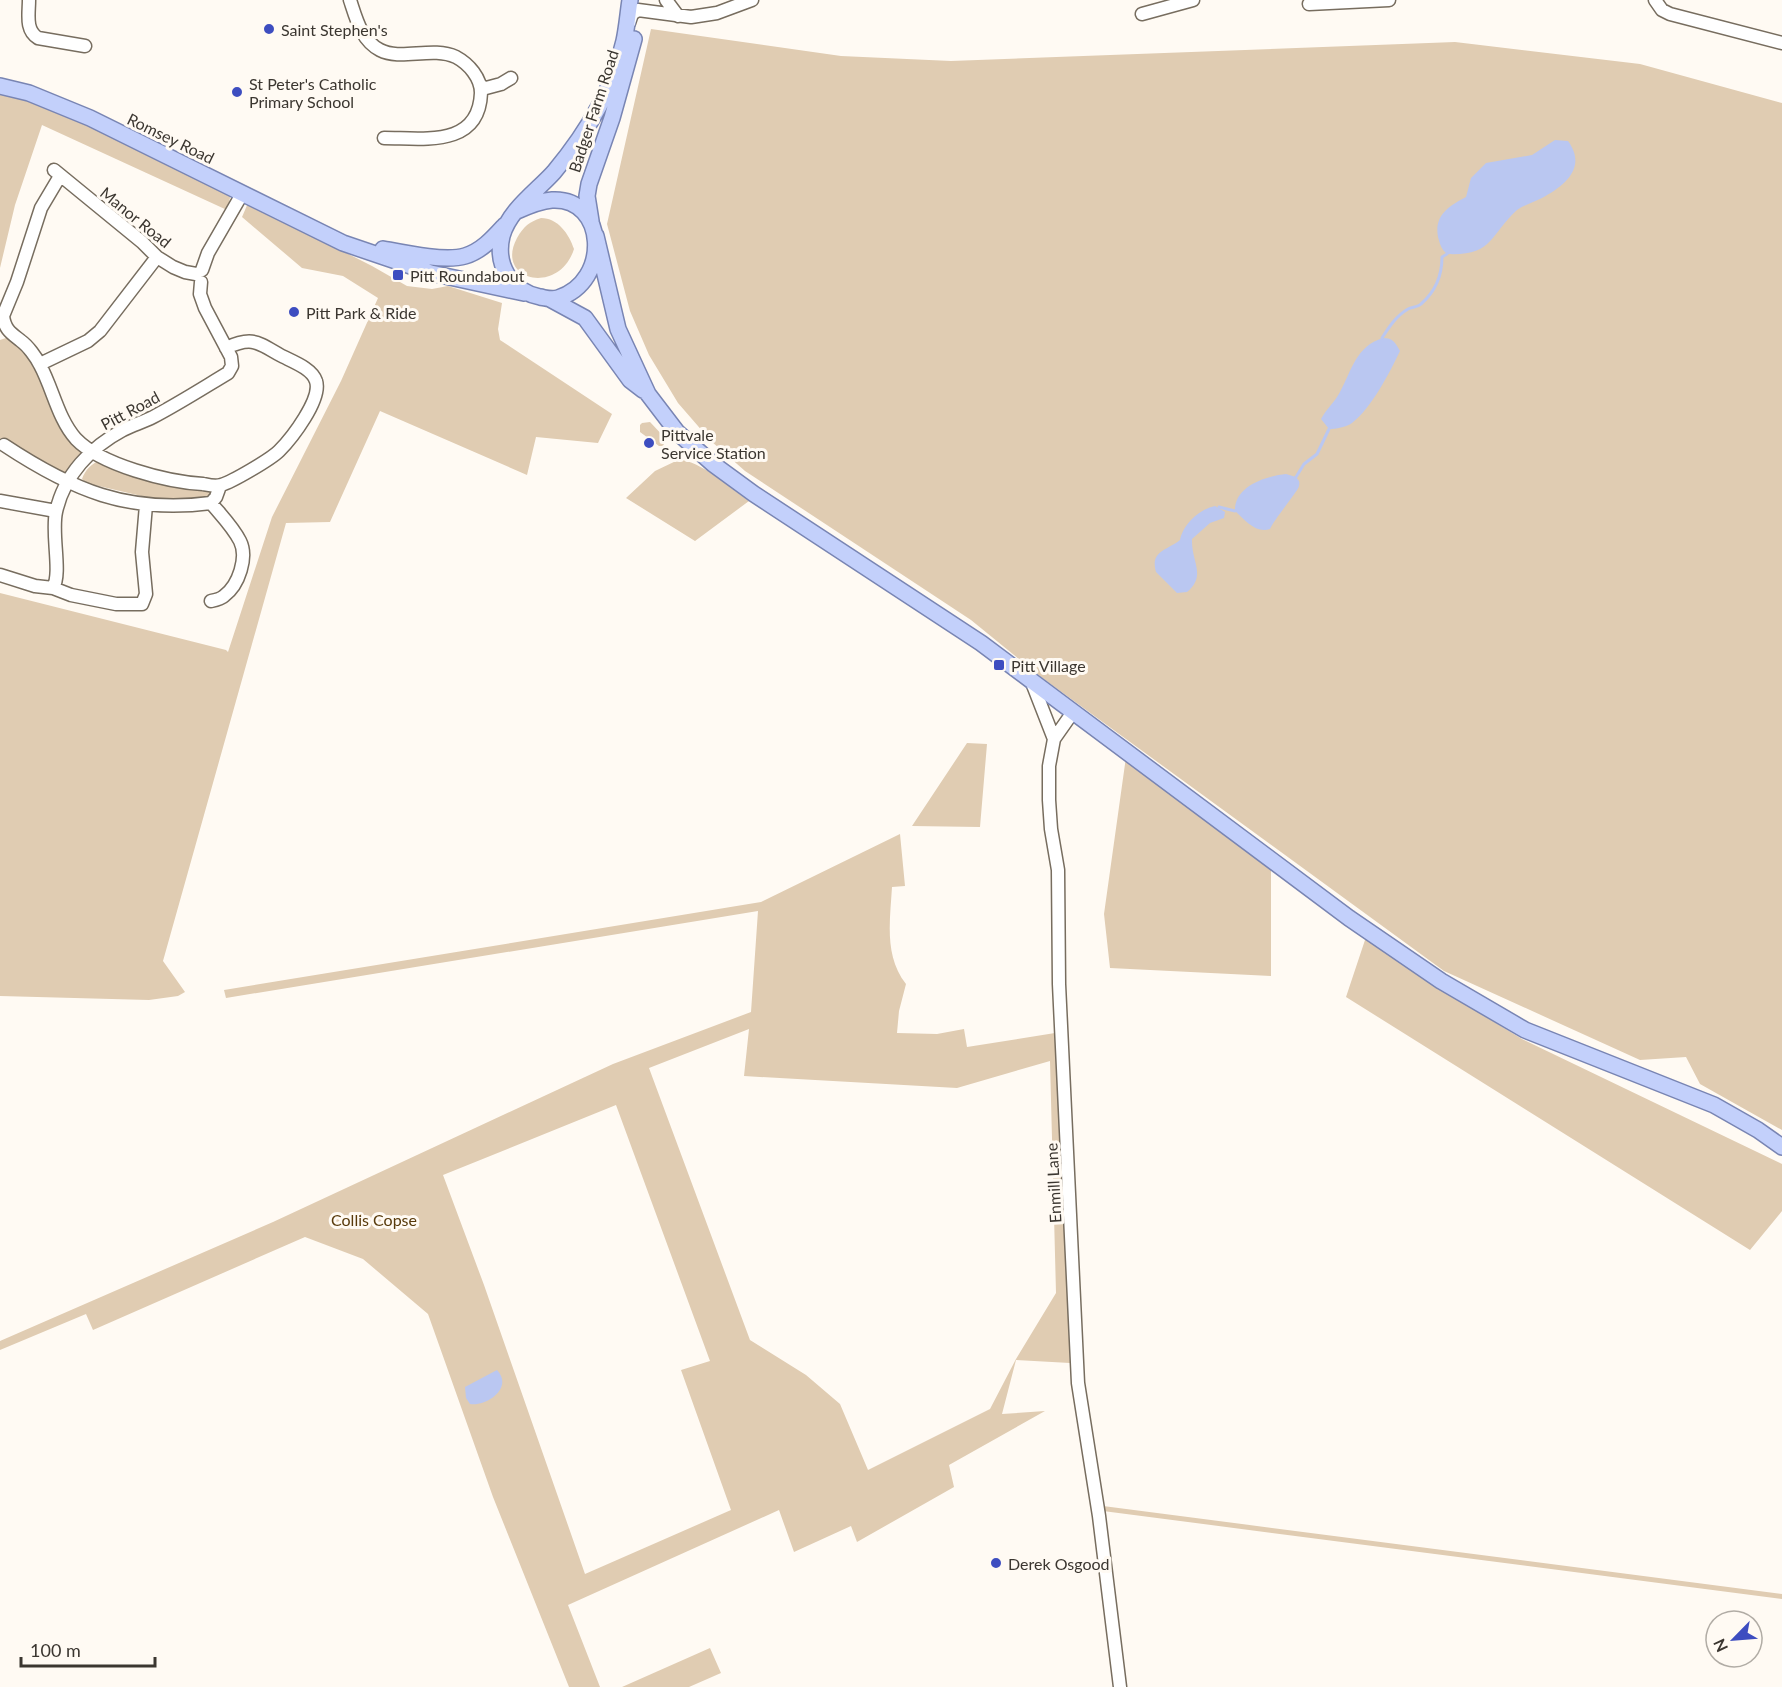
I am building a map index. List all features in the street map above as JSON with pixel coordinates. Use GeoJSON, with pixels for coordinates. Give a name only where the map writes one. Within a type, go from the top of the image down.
{"type":"FeatureCollection","features":[{"type":"Feature","properties":{"kind":"main road","name":"Badger Farm Road"},"geometry":{"type":"LineString","coordinates":[[513,216],[564,159],[586,128],[608,87],[635,3]]}},
{"type":"Feature","properties":{"kind":"main road","name":"Badger Farm Road"},"geometry":{"type":"LineString","coordinates":[[594,230],[586,196],[588,184],[629,62],[635,3]]}},
{"type":"Feature","properties":{"kind":"main road","name":"Romsey Road"},"geometry":{"type":"LineString","coordinates":[[0,86],[29,93],[90,118],[343,243],[423,270],[524,293]]}},
{"type":"Feature","properties":{"kind":"main road"},"geometry":{"type":"LineString","coordinates":[[648,394],[630,380],[585,318],[550,299],[524,293],[510,281],[501,259],[502,236],[513,216],[540,202],[554,200],[568,202],[579,208],[594,230],[618,329],[648,394],[678,432],[713,464],[754,494],[981,643],[1349,918],[1441,981],[1525,1030],[1714,1105],[1782,1146]]}},
{"type":"Feature","properties":{"kind":"main road","name":"Romsey Road"},"geometry":{"type":"LineString","coordinates":[[322,231],[371,246],[453,259],[476,251],[491,240],[513,216]]}},
{"type":"Feature","properties":{"kind":"main road"},"geometry":{"type":"LineString","coordinates":[[550,299],[573,291],[582,284],[591,270],[595,254],[594,230]]}},
{"type":"Feature","properties":{"kind":"street"},"geometry":{"type":"LineString","coordinates":[[29,0],[29,30],[32,35],[85,46]]}},
{"type":"Feature","properties":{"kind":"street"},"geometry":{"type":"LineString","coordinates":[[350,0],[362,32],[381,50],[390,53],[432,52],[453,56],[471,69],[481,86],[476,116],[464,129],[440,138],[384,138]]}},
{"type":"Feature","properties":{"kind":"street"},"geometry":{"type":"LineString","coordinates":[[666,0],[678,16]]}},
{"type":"Feature","properties":{"kind":"street"},"geometry":{"type":"LineString","coordinates":[[635,3],[678,16],[691,17],[717,12],[752,0]]}},
{"type":"Feature","properties":{"kind":"street"},"geometry":{"type":"LineString","coordinates":[[1142,14],[1192,0]]}},
{"type":"Feature","properties":{"kind":"street"},"geometry":{"type":"LineString","coordinates":[[1309,4],[1389,0]]}},
{"type":"Feature","properties":{"kind":"street"},"geometry":{"type":"LineString","coordinates":[[1655,0],[1662,10],[1670,14],[1782,43]]}},
{"type":"Feature","properties":{"kind":"street"},"geometry":{"type":"LineString","coordinates":[[481,86],[486,88],[501,84],[511,78]]}},
{"type":"Feature","properties":{"kind":"street","name":"Manor Road"},"geometry":{"type":"LineString","coordinates":[[91,451],[76,439],[66,425],[40,364],[23,342],[8,332],[3,316],[17,282],[41,208],[57,173],[142,242],[157,257],[173,267],[200,275]]}},
{"type":"Feature","properties":{"kind":"street"},"geometry":{"type":"LineString","coordinates":[[200,275],[208,253],[242,194]]}},
{"type":"Feature","properties":{"kind":"street"},"geometry":{"type":"LineString","coordinates":[[40,364],[88,341],[100,331],[157,257]]}},
{"type":"Feature","properties":{"kind":"street","name":"Pitt Road"},"geometry":{"type":"LineString","coordinates":[[53,588],[57,575],[54,532],[56,511],[66,482],[91,451],[124,430],[152,418],[228,373],[232,362],[205,308],[201,294],[200,275]]}},
{"type":"Feature","properties":{"kind":"street"},"geometry":{"type":"LineString","coordinates":[[91,451],[145,473],[188,483],[220,486],[279,451],[310,410],[317,394],[317,382],[309,372],[260,344],[248,340],[226,348]]}},
{"type":"Feature","properties":{"kind":"street"},"geometry":{"type":"LineString","coordinates":[[4,445],[66,482],[88,492],[146,505],[186,506],[211,503],[220,486]]}},
{"type":"Feature","properties":{"kind":"street"},"geometry":{"type":"LineString","coordinates":[[0,501],[56,511]]}},
{"type":"Feature","properties":{"kind":"street"},"geometry":{"type":"LineString","coordinates":[[211,503],[240,540],[244,551],[237,579],[223,598],[211,602]]}},
{"type":"Feature","properties":{"kind":"street"},"geometry":{"type":"LineString","coordinates":[[0,575],[35,586],[53,588],[71,596],[116,604],[142,604],[146,594],[142,552],[146,505]]}},
{"type":"Feature","properties":{"kind":"street"},"geometry":{"type":"LineString","coordinates":[[1031,680],[1054,739]]}},
{"type":"Feature","properties":{"kind":"street"},"geometry":{"type":"LineString","coordinates":[[1054,739],[1073,712]]}},
{"type":"Feature","properties":{"kind":"street","name":"Enmill Lane"},"geometry":{"type":"LineString","coordinates":[[1054,739],[1049,766],[1049,800],[1058,870],[1059,984],[1078,1383],[1099,1516],[1120,1687]]}},
{"type":"Feature","properties":{"kind":"green space"},"geometry":{"type":"Polygon","coordinates":[[[651,29],[841,56],[951,61],[1455,42],[1640,64],[1782,103],[1782,1130],[1700,1084],[1686,1057],[1640,1060],[1444,971],[1041,677],[971,620],[745,471],[711,441],[678,403],[649,355],[630,311],[607,224],[651,29]]]}},
{"type":"Feature","properties":{"kind":"green space"},"geometry":{"type":"Polygon","coordinates":[[[0,93],[30,101],[89,123],[231,194],[227,210],[42,125],[15,205],[0,268],[0,93]]]}},
{"type":"Feature","properties":{"kind":"green space"},"geometry":{"type":"Polygon","coordinates":[[[248,203],[407,286],[432,289],[448,286],[502,303],[498,329],[500,340],[612,414],[598,443],[536,437],[527,475],[380,411],[330,522],[286,523],[163,961],[185,992],[178,996],[149,1000],[0,996],[0,593],[228,652],[272,517],[341,381],[378,298],[343,276],[302,268],[242,217],[248,203]]]}},
{"type":"Feature","properties":{"kind":"green space"},"geometry":{"type":"Polygon","coordinates":[[[541,218],[558,224],[574,249],[566,264],[556,273],[543,278],[521,273],[514,264],[512,253],[522,230],[541,218]]]}},
{"type":"Feature","properties":{"kind":"green space"},"geometry":{"type":"Polygon","coordinates":[[[6,338],[20,344],[28,354],[82,451],[64,476],[0,438],[0,340],[6,338]]]}},
{"type":"Feature","properties":{"kind":"green space"},"geometry":{"type":"Polygon","coordinates":[[[650,422],[666,439],[663,446],[659,446],[640,432],[642,423],[650,422]]]}},
{"type":"Feature","properties":{"kind":"green space"},"geometry":{"type":"Polygon","coordinates":[[[101,460],[212,489],[210,500],[167,502],[86,483],[82,479],[85,473],[101,460]]]}},
{"type":"Feature","properties":{"kind":"green space"},"geometry":{"type":"Polygon","coordinates":[[[678,460],[705,469],[749,501],[695,541],[626,498],[655,471],[678,460]]]}},
{"type":"Feature","properties":{"kind":"green space"},"geometry":{"type":"Polygon","coordinates":[[[967,743],[987,744],[980,827],[912,826],[967,743]]]}},
{"type":"Feature","properties":{"kind":"green space"},"geometry":{"type":"Polygon","coordinates":[[[1126,757],[1271,870],[1271,976],[1110,968],[1104,914],[1126,757]]]}},
{"type":"Feature","properties":{"kind":"green space","name":"Collis Copse"},"geometry":{"type":"Polygon","coordinates":[[[900,834],[905,886],[892,887],[890,925],[894,962],[906,984],[899,1011],[897,1033],[937,1034],[964,1029],[967,1047],[1055,1033],[1058,1059],[1070,1363],[1016,1360],[1002,1414],[1045,1411],[949,1465],[954,1487],[857,1542],[851,1526],[794,1552],[779,1510],[568,1605],[600,1687],[569,1687],[493,1497],[428,1314],[363,1259],[305,1237],[93,1330],[86,1314],[0,1350],[0,1341],[273,1222],[613,1064],[751,1012],[758,911],[226,998],[224,990],[761,902],[900,834]],[[749,1029],[649,1068],[750,1340],[806,1375],[840,1404],[868,1470],[990,1409],[1016,1359],[1056,1293],[1050,1061],[957,1088],[744,1076],[749,1029]],[[616,1105],[443,1175],[585,1574],[731,1510],[681,1370],[710,1361],[616,1105]]]}},
{"type":"Feature","properties":{"kind":"green space"},"geometry":{"type":"Polygon","coordinates":[[[1366,937],[1437,987],[1522,1039],[1782,1164],[1782,1211],[1750,1250],[1346,997],[1366,937]]]}},
{"type":"Feature","properties":{"kind":"green space"},"geometry":{"type":"Polygon","coordinates":[[[1103,1506],[1782,1594],[1782,1599],[1103,1511],[1103,1506]]]}},
{"type":"Feature","properties":{"kind":"green space"},"geometry":{"type":"Polygon","coordinates":[[[710,1648],[721,1673],[689,1687],[622,1687],[710,1648]]]}},
{"type":"Feature","properties":{"kind":"water"},"geometry":{"type":"Polygon","coordinates":[[[1555,140],[1568,141],[1573,150],[1574,167],[1566,181],[1551,193],[1517,210],[1482,248],[1462,254],[1447,254],[1438,237],[1438,223],[1444,212],[1466,197],[1471,178],[1486,163],[1532,155],[1555,140]]]}},
{"type":"Feature","properties":{"kind":"water"},"geometry":{"type":"Polygon","coordinates":[[[1383,338],[1393,341],[1400,351],[1379,390],[1366,409],[1352,423],[1341,428],[1329,429],[1321,419],[1325,412],[1338,396],[1361,353],[1383,338]]]}},
{"type":"Feature","properties":{"kind":"water"},"geometry":{"type":"Polygon","coordinates":[[[1286,474],[1296,477],[1299,486],[1270,529],[1255,528],[1235,511],[1236,502],[1245,489],[1269,477],[1286,474]]]}},
{"type":"Feature","properties":{"kind":"water"},"geometry":{"type":"Polygon","coordinates":[[[1215,506],[1225,512],[1224,518],[1210,523],[1192,539],[1197,568],[1196,580],[1187,592],[1177,593],[1156,572],[1155,560],[1160,552],[1180,540],[1185,528],[1193,518],[1215,506]]]}},
{"type":"Feature","properties":{"kind":"water"},"geometry":{"type":"Polygon","coordinates":[[[497,1370],[502,1383],[496,1395],[483,1402],[470,1404],[466,1398],[465,1387],[497,1370]]]}},
{"type":"Feature","properties":{"kind":"waterway"},"geometry":{"type":"LineString","coordinates":[[1382,338],[1400,315],[1420,305],[1431,294],[1441,271],[1442,257],[1447,254]]}},
{"type":"Feature","properties":{"kind":"waterway"},"geometry":{"type":"LineString","coordinates":[[1296,477],[1304,464],[1317,454],[1329,429]]}},
{"type":"Feature","properties":{"kind":"waterway"},"geometry":{"type":"LineString","coordinates":[[1219,507],[1235,511]]}},
{"type":"Feature","properties":{"kind":"place","name":"Saint Stephen's"},"geometry":{"type":"Point","coordinates":[269,29]}},
{"type":"Feature","properties":{"kind":"place","name":"St Peter's Catholic Primary School"},"geometry":{"type":"Point","coordinates":[237,92]}},
{"type":"Feature","properties":{"kind":"place","name":"Pitt Roundabout"},"geometry":{"type":"Point","coordinates":[398,275]}},
{"type":"Feature","properties":{"kind":"place","name":"Pitt Park & Ride"},"geometry":{"type":"Point","coordinates":[294,312]}},
{"type":"Feature","properties":{"kind":"place","name":"Pittvale Service Station"},"geometry":{"type":"Point","coordinates":[649,443]}},
{"type":"Feature","properties":{"kind":"place","name":"Pitt Village"},"geometry":{"type":"Point","coordinates":[999,665]}},
{"type":"Feature","properties":{"kind":"place","name":"Derek Osgood"},"geometry":{"type":"Point","coordinates":[996,1563]}}]}
